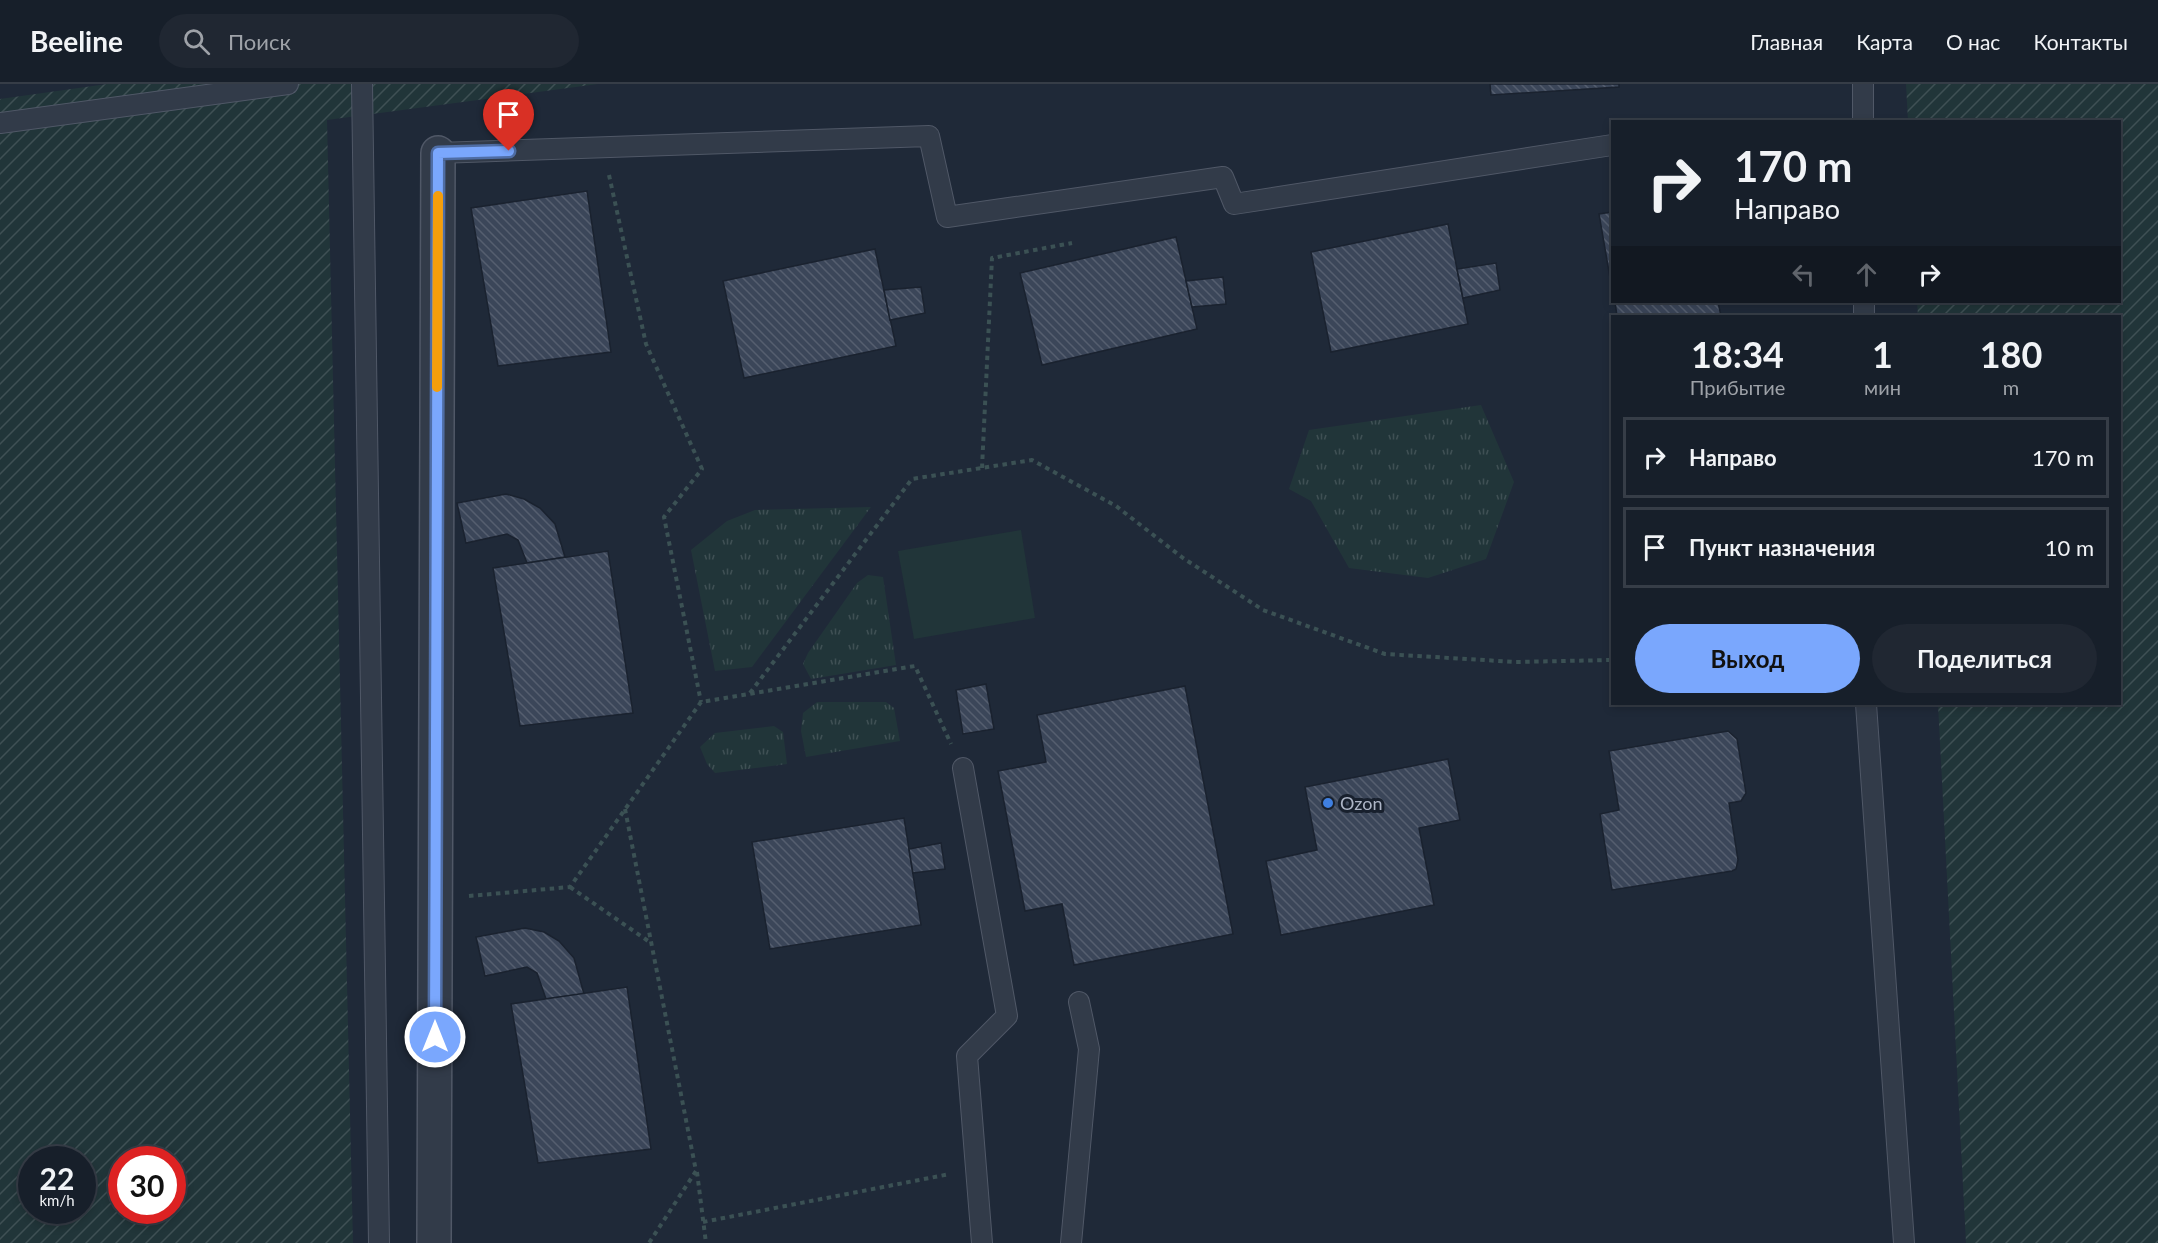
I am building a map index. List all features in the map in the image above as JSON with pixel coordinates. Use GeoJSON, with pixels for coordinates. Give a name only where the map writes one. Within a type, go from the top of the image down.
{"type":"FeatureCollection","features":[{"type":"Feature","properties":{"kind":"street"},"geometry":{"type":"LineString","coordinates":[[434,1243],[438,153]]}},
{"type":"Feature","properties":{"kind":"lane"},"geometry":{"type":"LineString","coordinates":[[0,123],[288,84]]}},
{"type":"Feature","properties":{"kind":"lane"},"geometry":{"type":"LineString","coordinates":[[362,84],[379,1243]]}},
{"type":"Feature","properties":{"kind":"lane"},"geometry":{"type":"LineString","coordinates":[[1863,84],[1863,120]]}},
{"type":"Feature","properties":{"kind":"lane"},"geometry":{"type":"LineString","coordinates":[[438,153],[929,136],[947,218],[1223,177],[1234,204],[1611,145]]}},
{"type":"Feature","properties":{"kind":"lane"},"geometry":{"type":"LineString","coordinates":[[1866,705],[1904,1243]]}},
{"type":"Feature","properties":{"kind":"lane"},"geometry":{"type":"LineString","coordinates":[[963,768],[1007,1016],[967,1056],[982,1243]]}},
{"type":"Feature","properties":{"kind":"lane"},"geometry":{"type":"LineString","coordinates":[[1071,1243],[1089,1049],[1079,1002]]}},
{"type":"Feature","properties":{"kind":"path"},"geometry":{"type":"LineString","coordinates":[[603,147],[646,344],[702,469],[664,517],[701,702]]}},
{"type":"Feature","properties":{"kind":"path"},"geometry":{"type":"LineString","coordinates":[[982,468],[992,258],[1072,243]]}},
{"type":"Feature","properties":{"kind":"path"},"geometry":{"type":"LineString","coordinates":[[750,693],[912,479],[1032,460],[1116,506],[1183,558],[1263,610],[1385,654],[1516,662],[1611,660]]}},
{"type":"Feature","properties":{"kind":"path"},"geometry":{"type":"LineString","coordinates":[[570,887],[701,702],[915,666],[963,768]]}},
{"type":"Feature","properties":{"kind":"path"},"geometry":{"type":"LineString","coordinates":[[625,809],[696,1171],[706,1243]]}},
{"type":"Feature","properties":{"kind":"path"},"geometry":{"type":"LineString","coordinates":[[435,900],[570,887],[652,944]]}},
{"type":"Feature","properties":{"kind":"path"},"geometry":{"type":"LineString","coordinates":[[703,1222],[976,1169]]}},
{"type":"Feature","properties":{"kind":"path"},"geometry":{"type":"LineString","coordinates":[[649,1243],[696,1171]]}},
{"type":"Feature","properties":{"kind":"green space"},"geometry":{"type":"Polygon","coordinates":[[[107,84],[598,84],[327,120],[353,1243],[0,1243],[0,99],[107,84]]]}},
{"type":"Feature","properties":{"kind":"green space"},"geometry":{"type":"Polygon","coordinates":[[[1906,84],[2158,84],[2158,1243],[1966,1243],[1938,705],[2121,705],[2121,315],[1918,315],[1917,303],[2121,303],[2121,120],[1908,120],[1906,84]]]}},
{"type":"Feature","properties":{"kind":"green space"},"geometry":{"type":"Polygon","coordinates":[[[1481,405],[1514,482],[1486,559],[1428,578],[1349,568],[1311,501],[1289,489],[1309,430],[1481,405]]]}},
{"type":"Feature","properties":{"kind":"green space"},"geometry":{"type":"Polygon","coordinates":[[[871,507],[752,667],[715,671],[691,550],[727,521],[755,510],[871,507]]]}},
{"type":"Feature","properties":{"kind":"green space"},"geometry":{"type":"Polygon","coordinates":[[[1021,530],[1035,618],[914,639],[898,551],[1021,530]]]}},
{"type":"Feature","properties":{"kind":"green space"},"geometry":{"type":"Polygon","coordinates":[[[868,575],[883,577],[896,665],[811,679],[803,664],[808,653],[857,583],[868,575]]]}},
{"type":"Feature","properties":{"kind":"green space"},"geometry":{"type":"Polygon","coordinates":[[[817,702],[886,702],[894,708],[900,741],[806,757],[801,731],[803,713],[817,702]]]}},
{"type":"Feature","properties":{"kind":"green space"},"geometry":{"type":"Polygon","coordinates":[[[774,726],[783,732],[787,764],[715,773],[707,764],[700,747],[715,733],[774,726]]]}},
{"type":"Feature","properties":{"kind":"building"},"geometry":{"type":"Polygon","coordinates":[[[1490,84],[1619,84],[1619,87],[1491,95],[1490,84]]]}},
{"type":"Feature","properties":{"kind":"building"},"geometry":{"type":"Polygon","coordinates":[[[587,191],[611,352],[498,366],[471,208],[587,191]]]}},
{"type":"Feature","properties":{"kind":"building"},"geometry":{"type":"Polygon","coordinates":[[[1611,212],[1611,283],[1599,214],[1611,212]]]}},
{"type":"Feature","properties":{"kind":"building"},"geometry":{"type":"Polygon","coordinates":[[[1448,224],[1468,324],[1331,352],[1311,252],[1448,224]]]}},
{"type":"Feature","properties":{"kind":"building"},"geometry":{"type":"Polygon","coordinates":[[[1176,237],[1197,329],[1042,365],[1020,273],[1176,237]]]}},
{"type":"Feature","properties":{"kind":"building"},"geometry":{"type":"Polygon","coordinates":[[[875,249],[896,346],[744,378],[723,281],[875,249]]]}},
{"type":"Feature","properties":{"kind":"building"},"geometry":{"type":"Polygon","coordinates":[[[1496,263],[1500,290],[1463,298],[1457,269],[1496,263]]]}},
{"type":"Feature","properties":{"kind":"building"},"geometry":{"type":"Polygon","coordinates":[[[1223,277],[1226,304],[1192,307],[1186,281],[1223,277]]]}},
{"type":"Feature","properties":{"kind":"building"},"geometry":{"type":"Polygon","coordinates":[[[921,287],[925,313],[890,320],[884,290],[921,287]]]}},
{"type":"Feature","properties":{"kind":"building"},"geometry":{"type":"Polygon","coordinates":[[[1615,303],[1718,303],[1721,315],[1617,315],[1615,303]]]}},
{"type":"Feature","properties":{"kind":"building"},"geometry":{"type":"Polygon","coordinates":[[[506,494],[524,499],[540,508],[555,524],[565,557],[527,563],[518,540],[507,534],[466,543],[457,503],[506,494]]]}},
{"type":"Feature","properties":{"kind":"building"},"geometry":{"type":"Polygon","coordinates":[[[608,551],[633,713],[520,726],[493,568],[608,551]]]}},
{"type":"Feature","properties":{"kind":"building"},"geometry":{"type":"Polygon","coordinates":[[[986,684],[994,729],[963,734],[956,690],[986,684]]]}},
{"type":"Feature","properties":{"kind":"building"},"geometry":{"type":"Polygon","coordinates":[[[1185,686],[1233,934],[1074,965],[1062,904],[1025,911],[998,771],[1046,762],[1037,715],[1185,686]]]}},
{"type":"Feature","properties":{"kind":"building"},"geometry":{"type":"Polygon","coordinates":[[[1728,731],[1737,739],[1746,793],[1741,801],[1729,803],[1738,860],[1736,869],[1612,890],[1600,814],[1619,810],[1609,751],[1728,731]]]}},
{"type":"Feature","properties":{"kind":"building"},"geometry":{"type":"Polygon","coordinates":[[[1448,759],[1460,820],[1419,828],[1434,905],[1281,935],[1266,861],[1317,850],[1305,787],[1448,759]]]}},
{"type":"Feature","properties":{"kind":"building"},"geometry":{"type":"Polygon","coordinates":[[[904,818],[921,925],[770,949],[752,842],[904,818]]]}},
{"type":"Feature","properties":{"kind":"building"},"geometry":{"type":"Polygon","coordinates":[[[941,843],[945,869],[913,873],[909,849],[941,843]]]}},
{"type":"Feature","properties":{"kind":"building"},"geometry":{"type":"Polygon","coordinates":[[[525,928],[544,932],[559,941],[574,958],[584,994],[546,999],[537,973],[527,967],[485,976],[476,937],[525,928]]]}},
{"type":"Feature","properties":{"kind":"building"},"geometry":{"type":"Polygon","coordinates":[[[627,987],[651,1149],[538,1163],[511,1004],[627,987]]]}},
{"type":"Feature","properties":{"kind":"slow traffic"},"geometry":{"type":"LineString","coordinates":[[437,387],[438,196]]}},
{"type":"Feature","properties":{"kind":"place","name":"Ozon"},"geometry":{"type":"Point","coordinates":[1328,803]}},
{"type":"Feature","properties":{"kind":"route"},"geometry":{"type":"LineString","coordinates":[[435,1037],[438,153],[509,151]]}}]}
